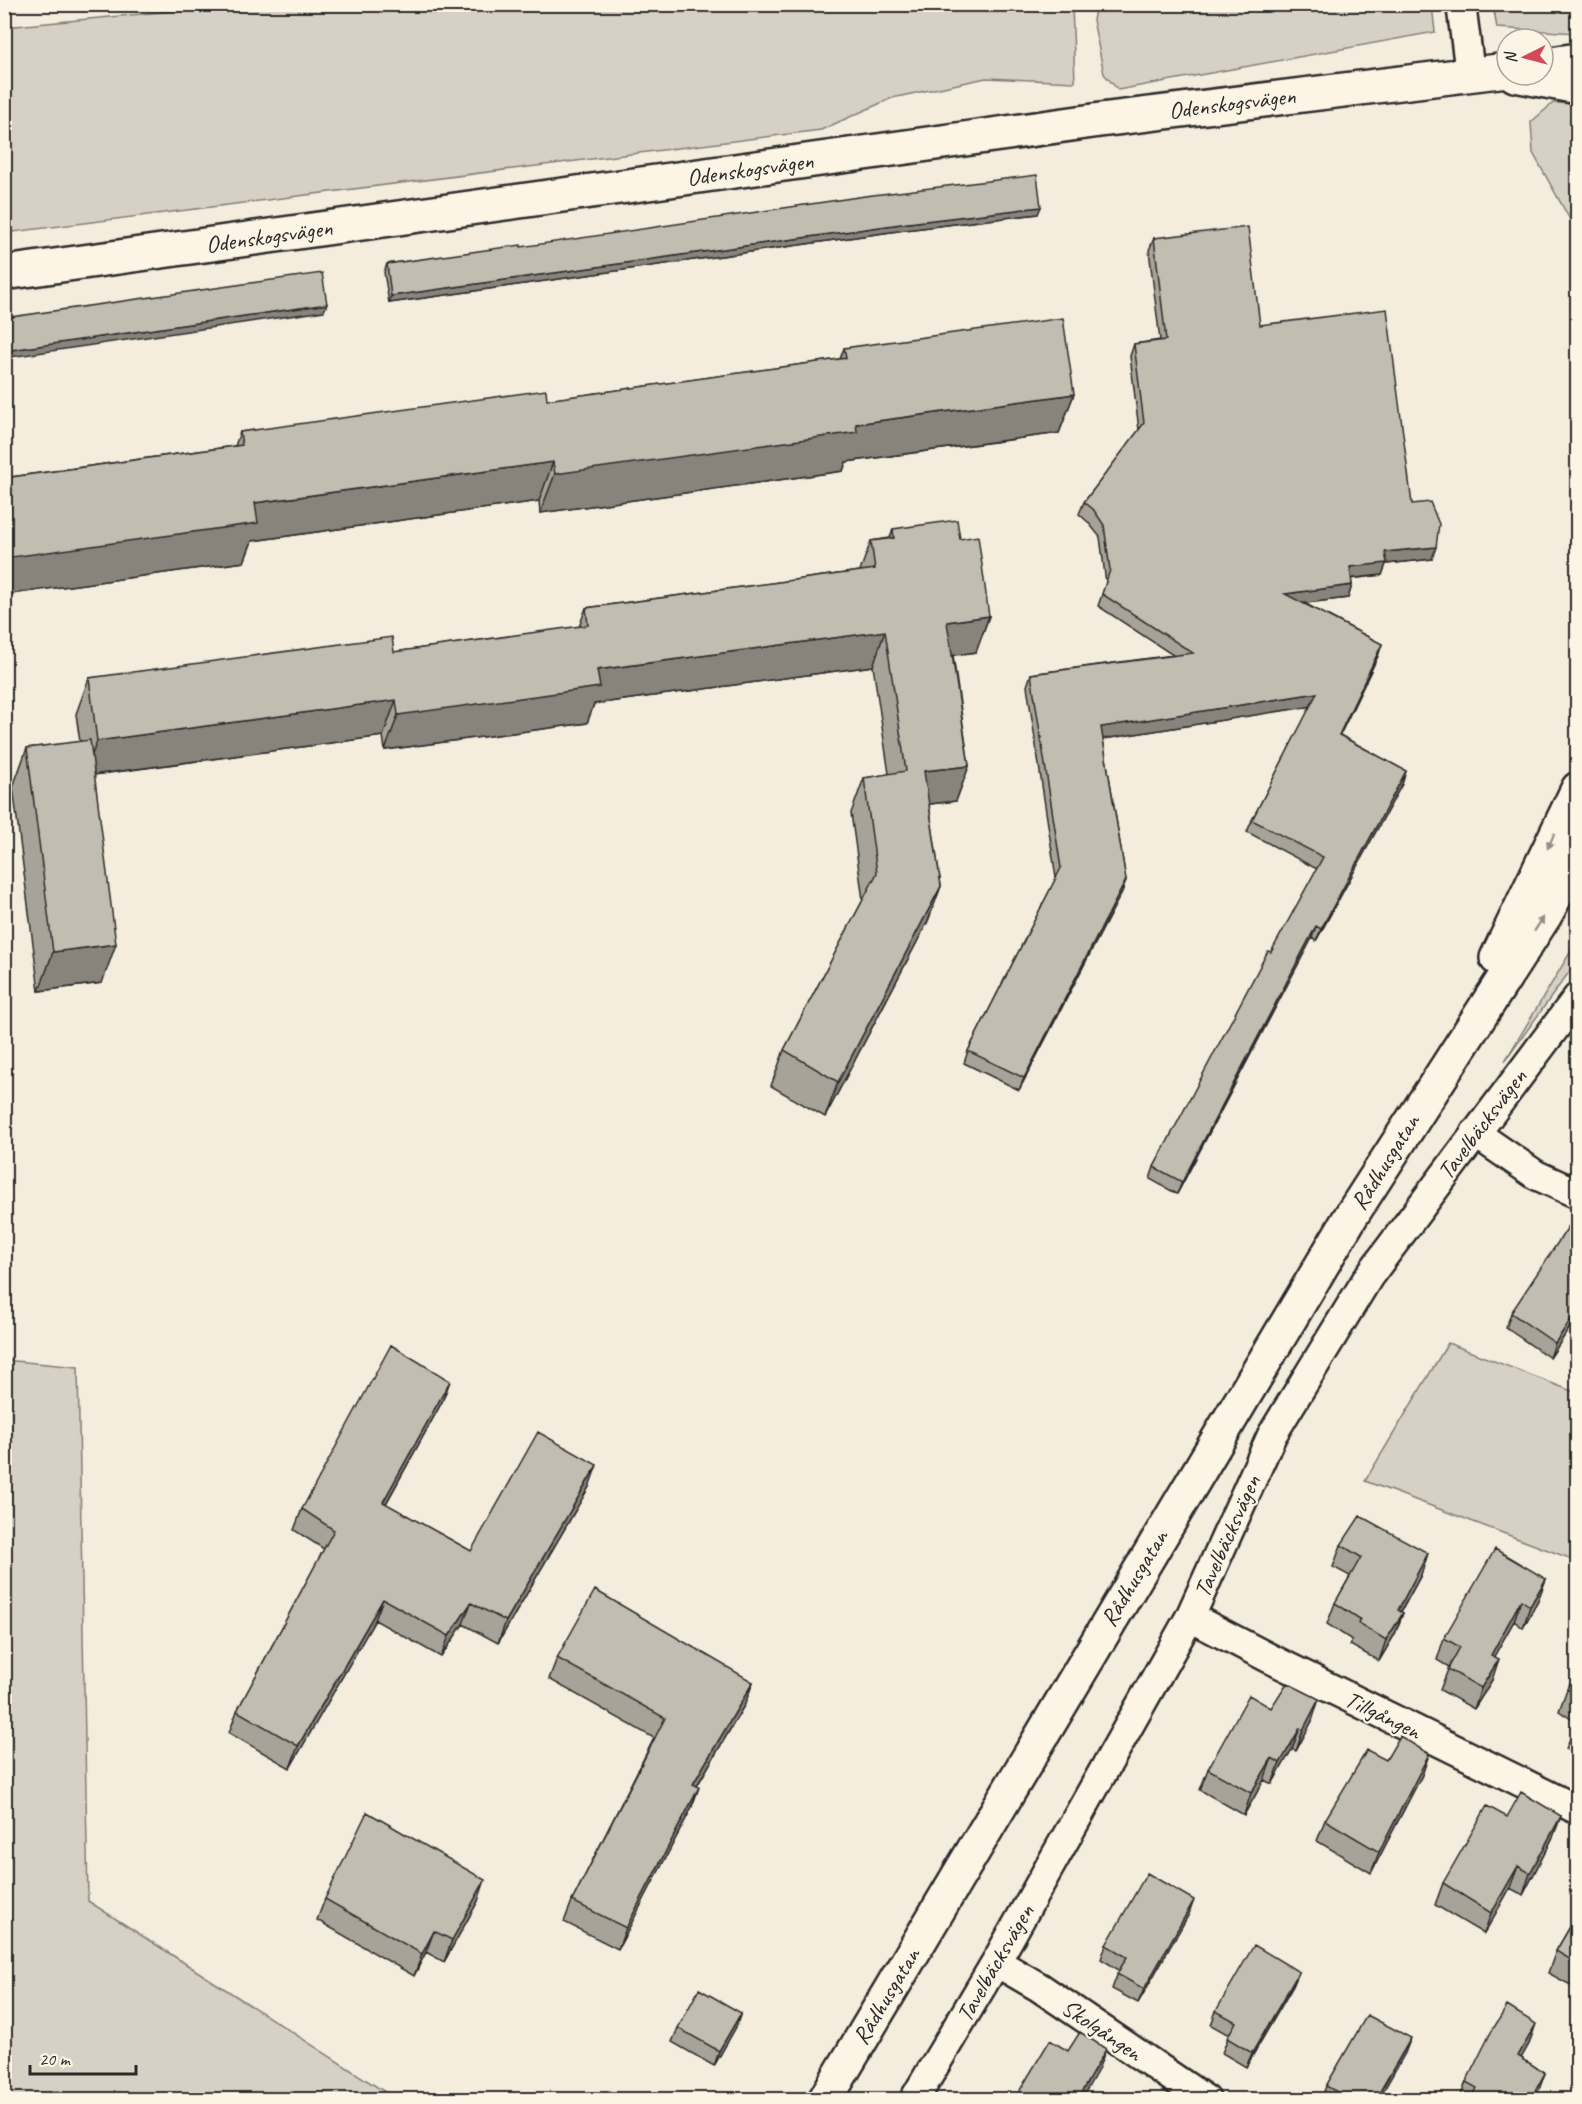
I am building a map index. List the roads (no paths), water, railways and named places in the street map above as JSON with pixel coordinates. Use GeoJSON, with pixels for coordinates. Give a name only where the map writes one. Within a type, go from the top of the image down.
{"type":"FeatureCollection","features":[{"type":"Feature","properties":{"kind":"main road"},"geometry":{"type":"LineString","coordinates":[[1555,63],[1578,60]]}},
{"type":"Feature","properties":{"kind":"main road","name":"Odenskogsvägen"},"geometry":{"type":"LineString","coordinates":[[4,273],[1100,120],[1495,73]]}},
{"type":"Feature","properties":{"kind":"main road","name":"Odenskogsvägen"},"geometry":{"type":"LineString","coordinates":[[1555,83],[1578,87]]}},
{"type":"Feature","properties":{"kind":"main road","name":"Rådhusgatan"},"geometry":{"type":"LineString","coordinates":[[1449,1061],[1578,789]]}},
{"type":"Feature","properties":{"kind":"main road","name":"Rådhusgatan"},"geometry":{"type":"LineString","coordinates":[[825,2100],[1351,1216],[1545,915],[1578,855]]}},
{"type":"Feature","properties":{"kind":"street"},"geometry":{"type":"LineString","coordinates":[[1461,4],[1495,66]]}},
{"type":"Feature","properties":{"kind":"street","name":"Tavelbäcksvägen"},"geometry":{"type":"LineString","coordinates":[[914,2100],[996,1962],[1190,1617],[1272,1435],[1369,1276],[1578,997]]}},
{"type":"Feature","properties":{"kind":"street"},"geometry":{"type":"LineString","coordinates":[[1475,1133],[1536,1175],[1578,1194]]}},
{"type":"Feature","properties":{"kind":"street","name":"Tillgången"},"geometry":{"type":"LineString","coordinates":[[1190,1617],[1578,1810]]}},
{"type":"Feature","properties":{"kind":"street","name":"Skolgången"},"geometry":{"type":"LineString","coordinates":[[996,1962],[1039,1987],[1206,2100]]}}]}
